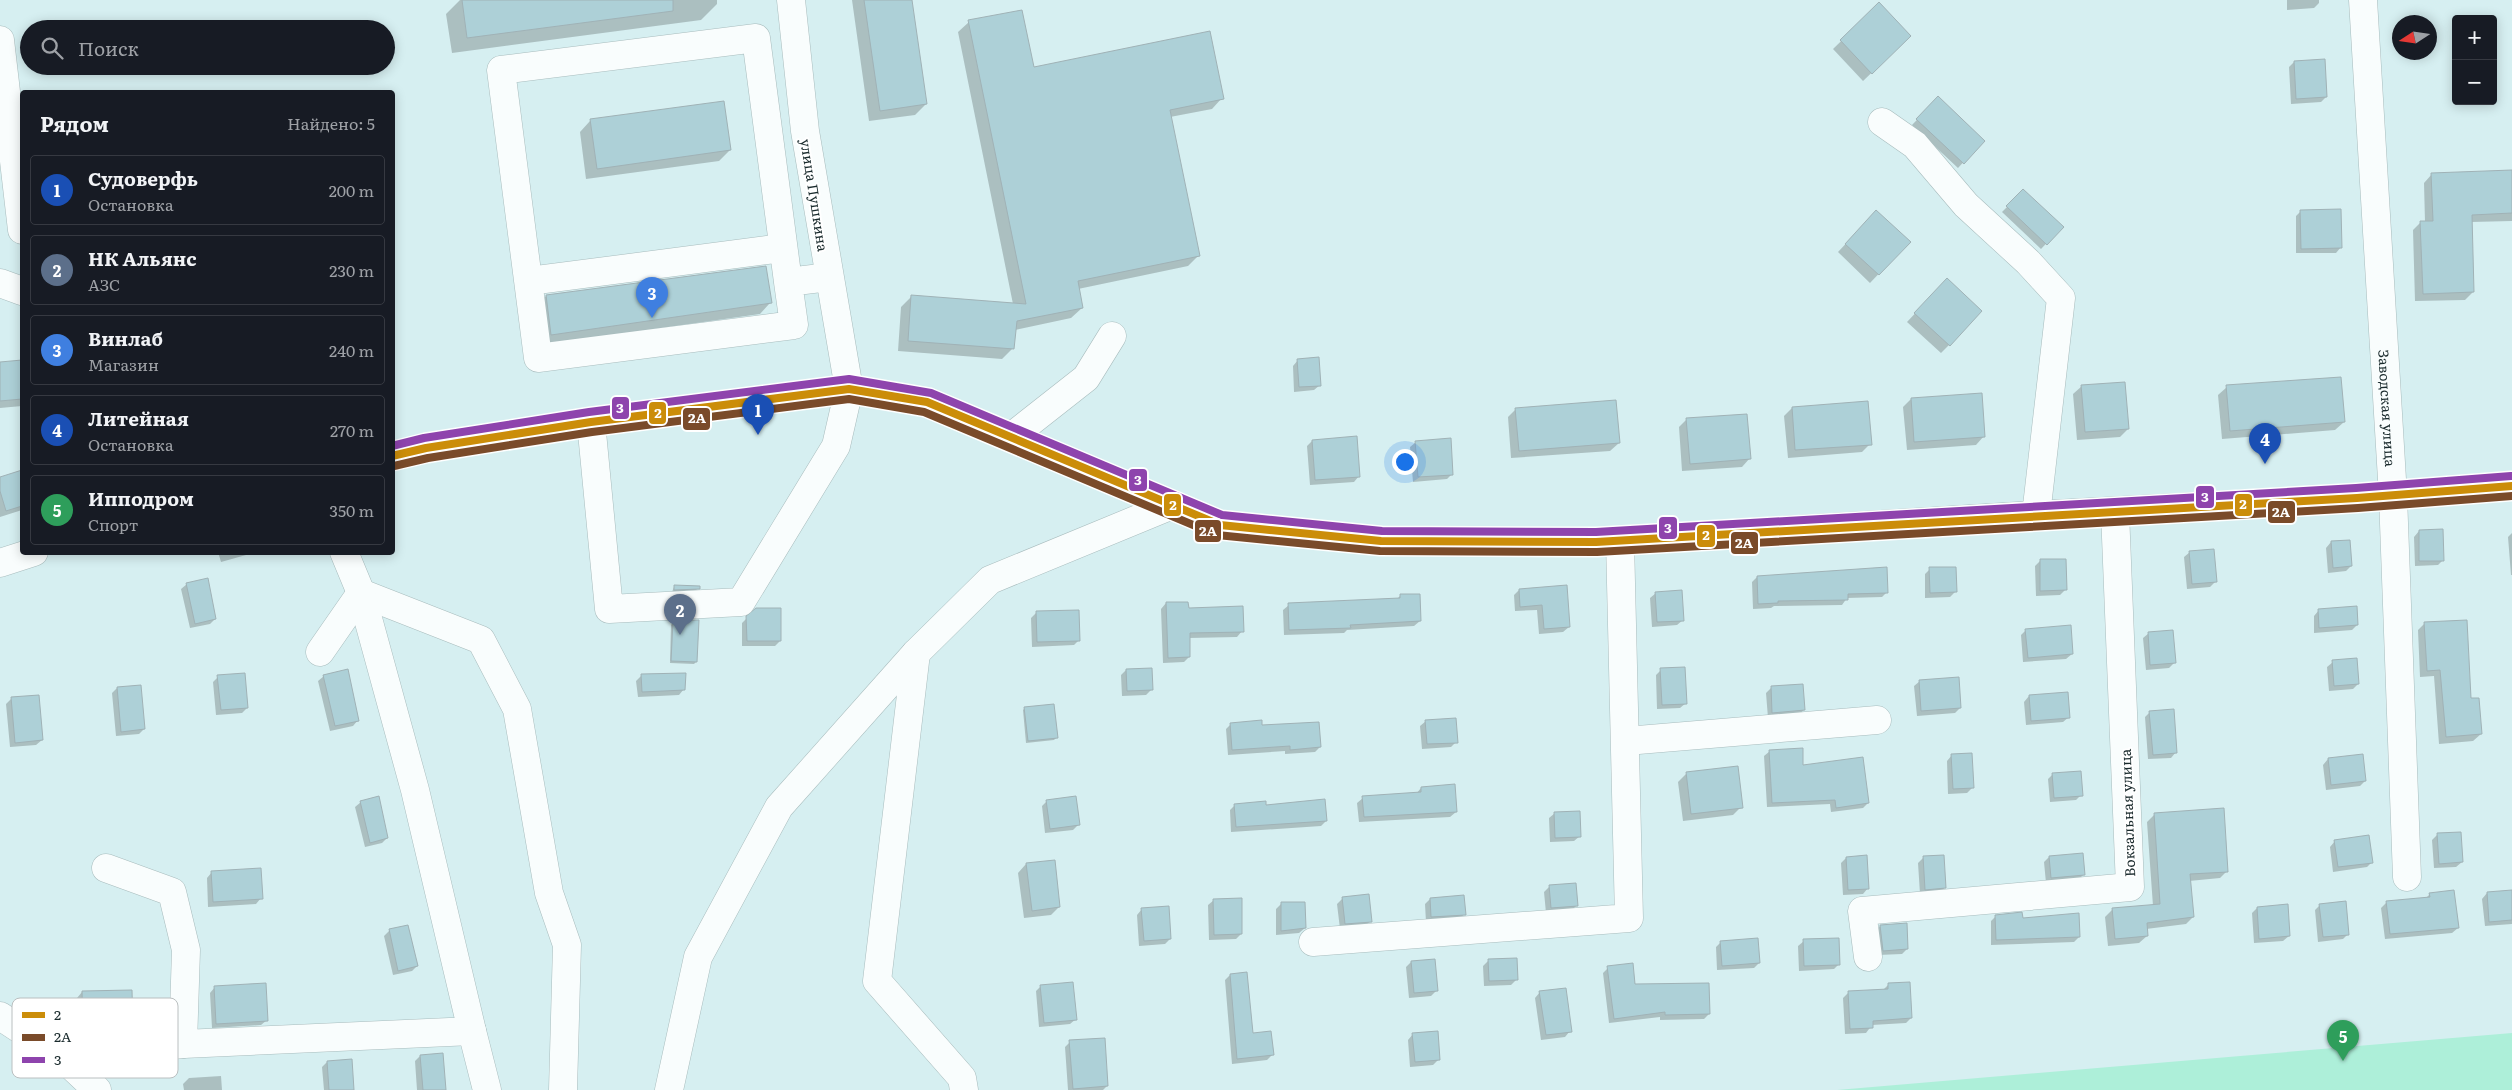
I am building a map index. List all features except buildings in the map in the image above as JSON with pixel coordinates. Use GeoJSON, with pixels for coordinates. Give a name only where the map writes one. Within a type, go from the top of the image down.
{"type":"FeatureCollection","features":[{"type":"Feature","properties":{"kind":"street","name":"улица Пушкина"},"geometry":{"type":"LineString","coordinates":[[791,0],[805,130],[849,389]]}},
{"type":"Feature","properties":{"kind":"street","name":"Заводская улица"},"geometry":{"type":"LineString","coordinates":[[2363,0],[2393,496],[2407,877]]}},
{"type":"Feature","properties":{"kind":"street"},"geometry":{"type":"LineString","coordinates":[[756,38],[783,248],[794,325],[538,358],[501,70],[756,38]]}},
{"type":"Feature","properties":{"kind":"street"},"geometry":{"type":"LineString","coordinates":[[0,40],[20,213]]}},
{"type":"Feature","properties":{"kind":"street"},"geometry":{"type":"LineString","coordinates":[[1882,122],[1915,145],[1966,204],[2028,262],[2061,298],[2036,515]]}},
{"type":"Feature","properties":{"kind":"street"},"geometry":{"type":"LineString","coordinates":[[529,281],[783,248]]}},
{"type":"Feature","properties":{"kind":"street"},"geometry":{"type":"LineString","coordinates":[[788,282],[829,277]]}},
{"type":"Feature","properties":{"kind":"street"},"geometry":{"type":"LineString","coordinates":[[0,283],[20,290]]}},
{"type":"Feature","properties":{"kind":"street"},"geometry":{"type":"LineString","coordinates":[[1011,437],[1086,378],[1112,336]]}},
{"type":"Feature","properties":{"kind":"street"},"geometry":{"type":"LineString","coordinates":[[395,455],[426,448],[591,422],[849,389],[928,402],[1220,525],[1381,541],[1620,541],[2036,515],[2393,496],[2512,486]]}},
{"type":"Feature","properties":{"kind":"street"},"geometry":{"type":"LineString","coordinates":[[591,422],[609,609],[741,602],[836,446],[849,389]]}},
{"type":"Feature","properties":{"kind":"street"},"geometry":{"type":"LineString","coordinates":[[669,1090],[698,957],[779,808],[916,653],[990,580],[1172,505]]}},
{"type":"Feature","properties":{"kind":"street","name":"Вокзальная улица"},"geometry":{"type":"LineString","coordinates":[[1868,958],[1862,911],[2130,887],[2115,512]]}},
{"type":"Feature","properties":{"kind":"street"},"geometry":{"type":"LineString","coordinates":[[1312,942],[1629,918],[1620,541]]}},
{"type":"Feature","properties":{"kind":"street"},"geometry":{"type":"LineString","coordinates":[[0,563],[25,555]]}},
{"type":"Feature","properties":{"kind":"street"},"geometry":{"type":"LineString","coordinates":[[345,555],[361,593],[414,790],[487,1090]]}},
{"type":"Feature","properties":{"kind":"street"},"geometry":{"type":"LineString","coordinates":[[320,652],[361,593]]}},
{"type":"Feature","properties":{"kind":"street"},"geometry":{"type":"LineString","coordinates":[[361,593],[481,640],[517,709],[548,893],[567,945],[563,1090]]}},
{"type":"Feature","properties":{"kind":"street"},"geometry":{"type":"LineString","coordinates":[[916,653],[876,981],[962,1078],[964,1090]]}},
{"type":"Feature","properties":{"kind":"street"},"geometry":{"type":"LineString","coordinates":[[1626,741],[1877,720]]}},
{"type":"Feature","properties":{"kind":"street"},"geometry":{"type":"LineString","coordinates":[[106,868],[172,892],[186,950],[183,1044]]}},
{"type":"Feature","properties":{"kind":"street"},"geometry":{"type":"LineString","coordinates":[[0,1016],[12,1024]]}},
{"type":"Feature","properties":{"kind":"street"},"geometry":{"type":"LineString","coordinates":[[178,1044],[472,1030]]}},
{"type":"Feature","properties":{"kind":"street"},"geometry":{"type":"LineString","coordinates":[[84,1078],[97,1090]]}},
{"type":"Feature","properties":{"kind":"green space"},"geometry":{"type":"Polygon","coordinates":[[[2512,1033],[2512,1090],[1837,1090],[2512,1033]]]}},
{"type":"Feature","properties":{"kind":"transit line","name":"3"},"geometry":{"type":"LineString","coordinates":[[395,445],[424,438],[589,412],[849,379],[931,393],[1222,515],[1382,531],[1596,532],[2356,488],[2511,476]]}},
{"type":"Feature","properties":{"kind":"transit line","name":"2"},"geometry":{"type":"LineString","coordinates":[[395,455],[426,448],[591,422],[849,389],[927,402],[1220,525],[1381,541],[1596,542],[2357,498],[2512,486]]}},
{"type":"Feature","properties":{"kind":"transit line","name":"2А"},"geometry":{"type":"LineString","coordinates":[[395,466],[428,458],[592,432],[849,399],[924,412],[1217,535],[1380,551],[1597,552],[2358,508],[2512,496]]}},
{"type":"Feature","properties":{"kind":"place","name":"Винлаб"},"geometry":{"type":"Point","coordinates":[652,318]}},
{"type":"Feature","properties":{"kind":"place","name":"Судоверфь"},"geometry":{"type":"Point","coordinates":[758,435]}},
{"type":"Feature","properties":{"kind":"place","name":"Литейная"},"geometry":{"type":"Point","coordinates":[2265,464]}},
{"type":"Feature","properties":{"kind":"place","name":"НК Альянс"},"geometry":{"type":"Point","coordinates":[680,635]}},
{"type":"Feature","properties":{"kind":"place","name":"Ипподром"},"geometry":{"type":"Point","coordinates":[2343,1061]}}]}
